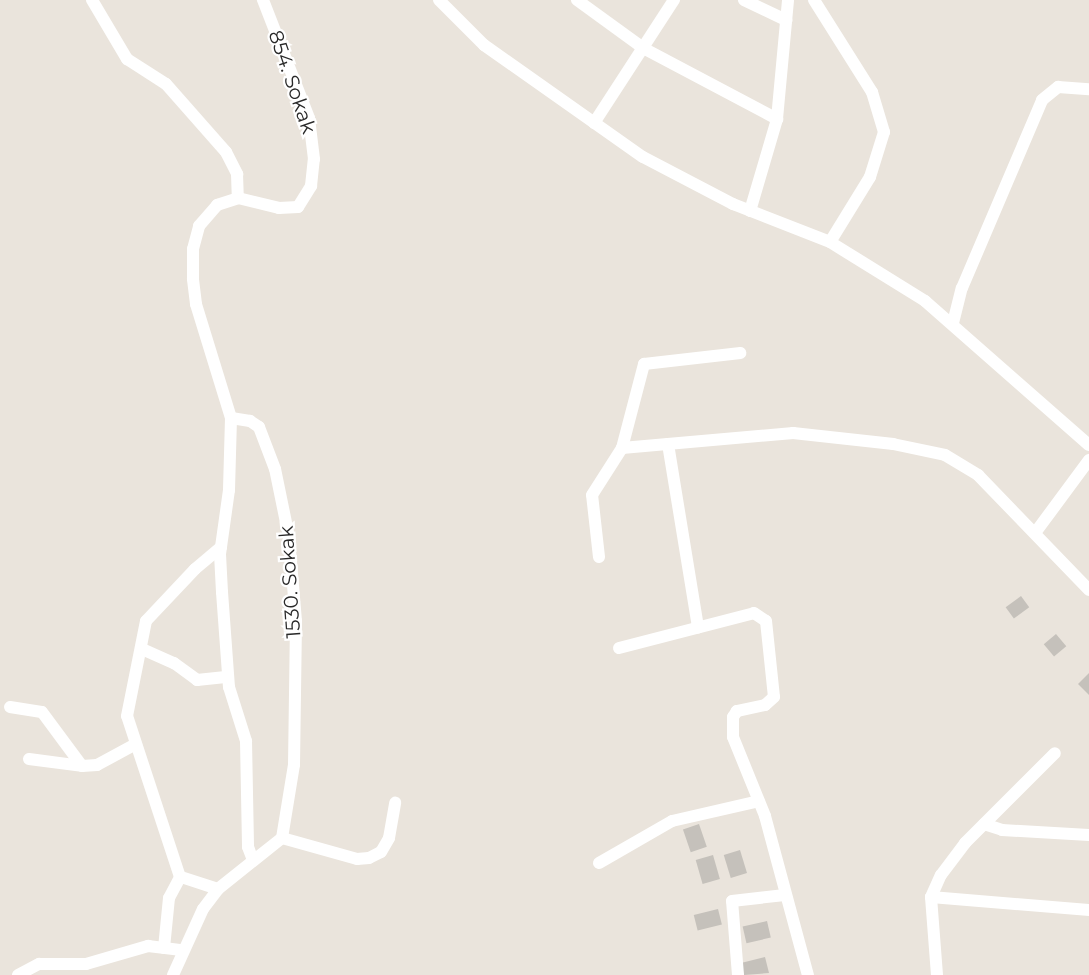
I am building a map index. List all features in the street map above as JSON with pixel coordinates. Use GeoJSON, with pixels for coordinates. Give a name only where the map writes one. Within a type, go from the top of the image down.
{"type":"FeatureCollection","features":[{"type":"Feature","properties":{"kind":"street"},"geometry":{"type":"LineString","coordinates":[[92,0],[127,59],[172,90],[226,152],[237,174],[238,198],[217,205],[207,214],[193,249],[196,304],[231,418],[229,490],[221,547],[228,677],[232,701],[246,741],[248,847],[253,860]]}},
{"type":"Feature","properties":{"kind":"street","name":"854. Sokak"},"geometry":{"type":"LineString","coordinates":[[238,198],[289,209],[305,202],[311,186],[314,152],[309,118],[263,0]]}},
{"type":"Feature","properties":{"kind":"street"},"geometry":{"type":"LineString","coordinates":[[439,0],[484,45],[643,157],[750,211],[830,242],[925,301],[1089,445]]}},
{"type":"Feature","properties":{"kind":"street"},"geometry":{"type":"LineString","coordinates":[[577,0],[643,48],[777,119]]}},
{"type":"Feature","properties":{"kind":"street"},"geometry":{"type":"LineString","coordinates":[[594,123],[674,0]]}},
{"type":"Feature","properties":{"kind":"street"},"geometry":{"type":"LineString","coordinates":[[744,0],[786,20]]}},
{"type":"Feature","properties":{"kind":"street"},"geometry":{"type":"LineString","coordinates":[[750,211],[777,119],[788,0]]}},
{"type":"Feature","properties":{"kind":"street"},"geometry":{"type":"LineString","coordinates":[[814,0],[872,92],[884,132],[870,177],[830,242]]}},
{"type":"Feature","properties":{"kind":"street"},"geometry":{"type":"LineString","coordinates":[[953,324],[962,288],[1042,100],[1058,87],[1089,89]]}},
{"type":"Feature","properties":{"kind":"street"},"geometry":{"type":"LineString","coordinates":[[599,557],[591,500],[622,448],[644,364],[740,353]]}},
{"type":"Feature","properties":{"kind":"street","name":"1530. Sokak"},"geometry":{"type":"LineString","coordinates":[[231,418],[250,421],[259,427],[275,469],[289,537],[296,621],[293,678],[296,728],[282,838]]}},
{"type":"Feature","properties":{"kind":"street"},"geometry":{"type":"LineString","coordinates":[[622,448],[806,433],[945,455],[972,470],[1089,590]]}},
{"type":"Feature","properties":{"kind":"street"},"geometry":{"type":"LineString","coordinates":[[668,444],[698,628]]}},
{"type":"Feature","properties":{"kind":"street"},"geometry":{"type":"LineString","coordinates":[[1035,533],[1089,460]]}},
{"type":"Feature","properties":{"kind":"street"},"geometry":{"type":"LineString","coordinates":[[165,948],[169,898],[180,877],[134,745],[127,716],[146,621],[195,569],[221,547]]}},
{"type":"Feature","properties":{"kind":"street"},"geometry":{"type":"LineString","coordinates":[[619,648],[754,613],[766,621],[774,697],[765,705],[741,709],[732,721],[734,737],[759,801],[808,975]]}},
{"type":"Feature","properties":{"kind":"street"},"geometry":{"type":"LineString","coordinates":[[142,649],[174,663],[197,680],[228,677]]}},
{"type":"Feature","properties":{"kind":"street"},"geometry":{"type":"LineString","coordinates":[[10,707],[42,712],[82,766]]}},
{"type":"Feature","properties":{"kind":"street"},"geometry":{"type":"LineString","coordinates":[[29,759],[82,766],[97,765],[134,745]]}},
{"type":"Feature","properties":{"kind":"street"},"geometry":{"type":"LineString","coordinates":[[937,975],[931,897],[947,864],[1055,753]]}},
{"type":"Feature","properties":{"kind":"street"},"geometry":{"type":"LineString","coordinates":[[599,863],[672,821],[759,801]]}},
{"type":"Feature","properties":{"kind":"street"},"geometry":{"type":"LineString","coordinates":[[173,975],[182,950],[203,909],[218,889],[253,860],[282,838],[351,858],[369,858],[381,852],[389,838],[395,803]]}},
{"type":"Feature","properties":{"kind":"street"},"geometry":{"type":"LineString","coordinates":[[984,824],[1002,830],[1089,835]]}},
{"type":"Feature","properties":{"kind":"street"},"geometry":{"type":"LineString","coordinates":[[180,877],[218,889]]}},
{"type":"Feature","properties":{"kind":"street"},"geometry":{"type":"LineString","coordinates":[[738,975],[732,902],[786,895]]}},
{"type":"Feature","properties":{"kind":"street"},"geometry":{"type":"LineString","coordinates":[[931,897],[1089,910]]}},
{"type":"Feature","properties":{"kind":"street"},"geometry":{"type":"LineString","coordinates":[[18,975],[39,964],[86,964],[148,946],[182,950]]}},
{"type":"Feature","properties":{"kind":"building"},"geometry":{"type":"Polygon","coordinates":[[[1021,596],[1029,607],[1014,618],[1006,607],[1021,596]]]}},
{"type":"Feature","properties":{"kind":"building"},"geometry":{"type":"Polygon","coordinates":[[[1056,634],[1066,646],[1054,657],[1044,644],[1056,634]]]}},
{"type":"Feature","properties":{"kind":"building"},"geometry":{"type":"Polygon","coordinates":[[[1089,673],[1089,695],[1078,684],[1089,673]]]}},
{"type":"Feature","properties":{"kind":"building"},"geometry":{"type":"Polygon","coordinates":[[[699,824],[707,847],[691,852],[683,830],[699,824]]]}},
{"type":"Feature","properties":{"kind":"building"},"geometry":{"type":"Polygon","coordinates":[[[740,850],[747,873],[731,878],[724,855],[740,850]]]}},
{"type":"Feature","properties":{"kind":"building"},"geometry":{"type":"Polygon","coordinates":[[[713,855],[720,879],[703,884],[696,860],[713,855]]]}},
{"type":"Feature","properties":{"kind":"building"},"geometry":{"type":"Polygon","coordinates":[[[718,909],[722,925],[698,931],[694,915],[718,909]]]}},
{"type":"Feature","properties":{"kind":"building"},"geometry":{"type":"Polygon","coordinates":[[[767,921],[771,938],[746,943],[743,927],[767,921]]]}},
{"type":"Feature","properties":{"kind":"building"},"geometry":{"type":"Polygon","coordinates":[[[765,957],[769,973],[744,975],[741,963],[765,957]]]}}]}
